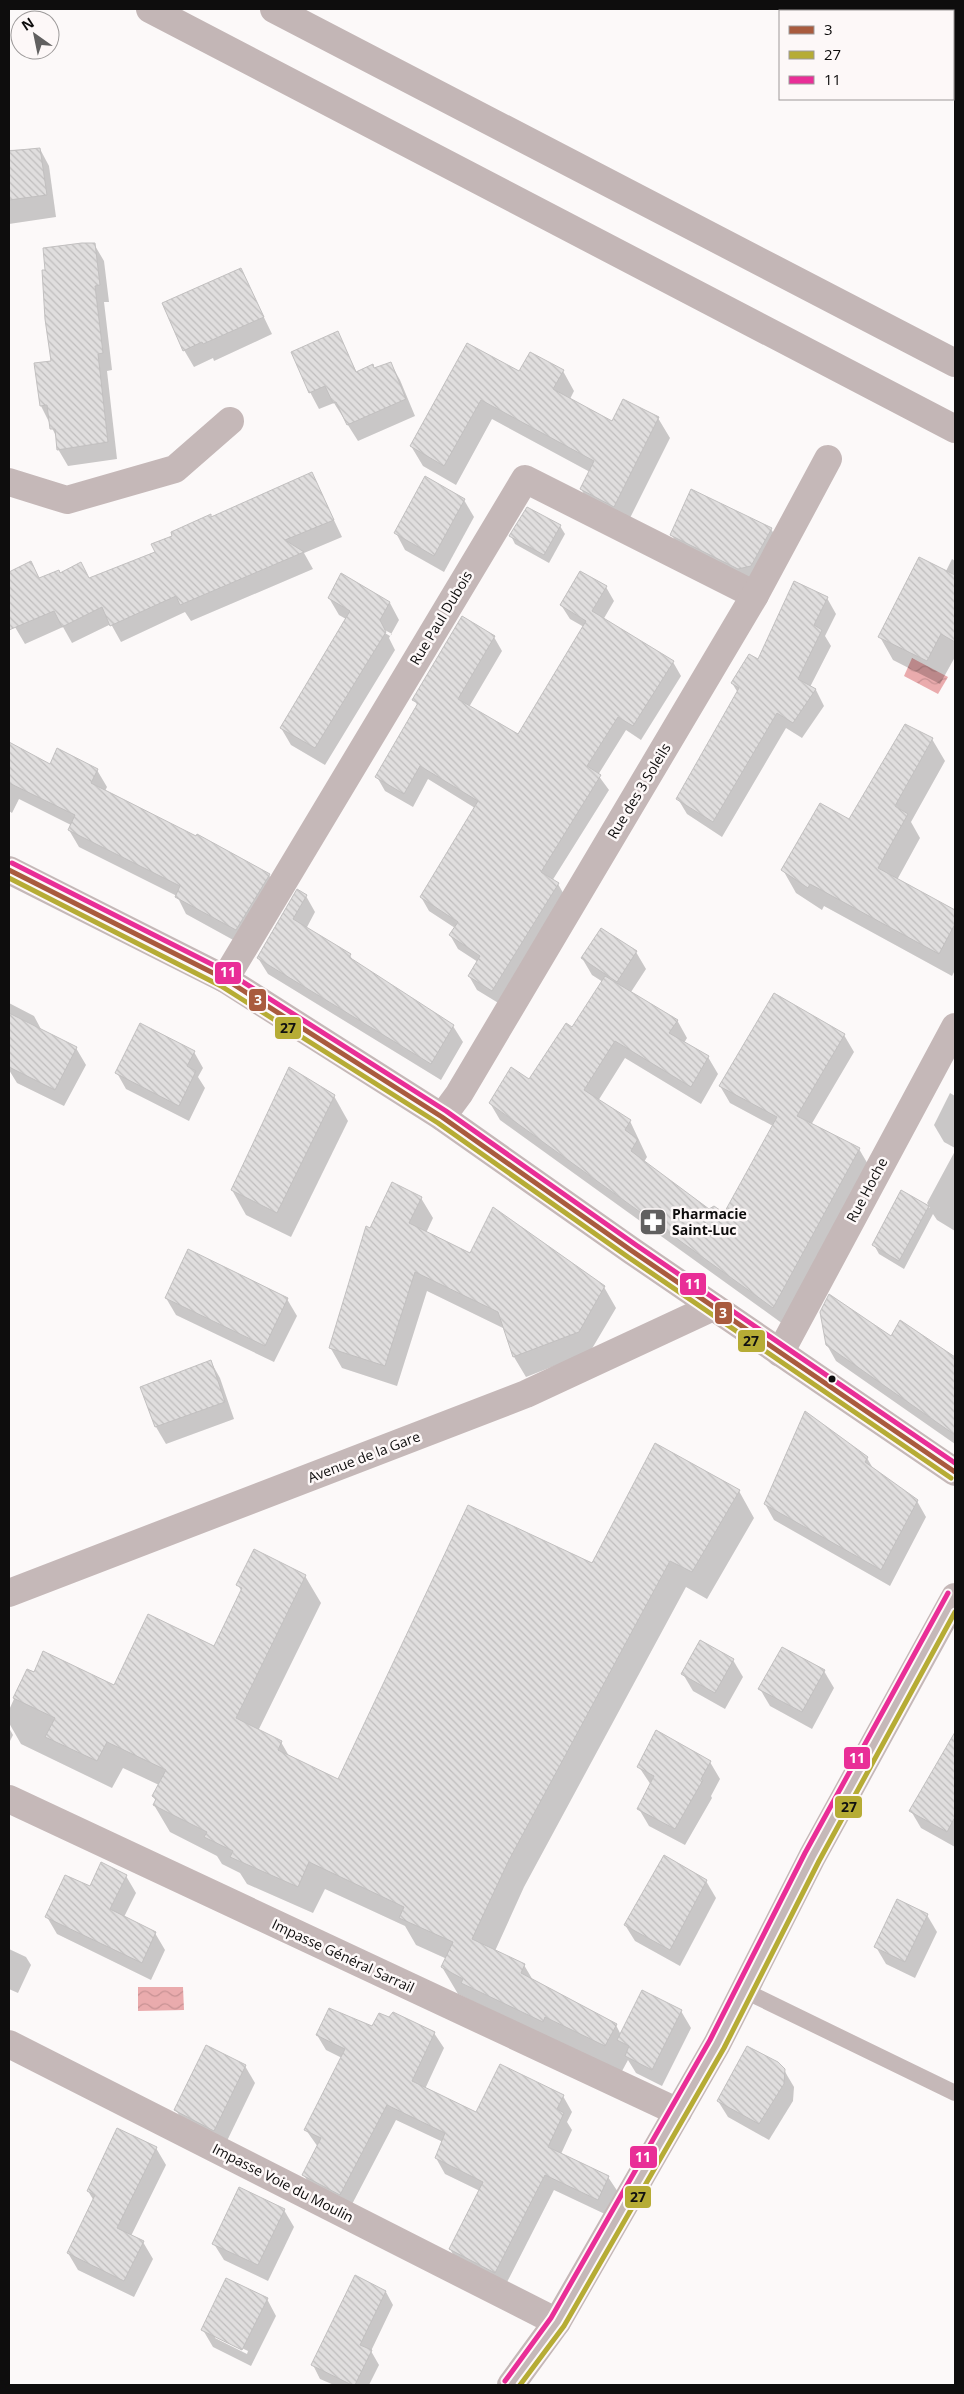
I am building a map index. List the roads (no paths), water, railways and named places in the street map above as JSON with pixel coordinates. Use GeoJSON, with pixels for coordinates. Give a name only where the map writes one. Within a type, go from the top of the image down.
{"type":"FeatureCollection","features":[{"type":"Feature","properties":{"kind":"highway"},"geometry":{"type":"LineString","coordinates":[[150,9],[955,429]]}},
{"type":"Feature","properties":{"kind":"highway"},"geometry":{"type":"LineString","coordinates":[[274,9],[955,363]]}},
{"type":"Feature","properties":{"kind":"street"},"geometry":{"type":"LineString","coordinates":[[9,482],[67,500],[175,469],[230,422]]}},
{"type":"Feature","properties":{"kind":"street","name":"Rue des 3 Soleils"},"geometry":{"type":"LineString","coordinates":[[442,1117],[459,1094],[755,595],[828,459]]}},
{"type":"Feature","properties":{"kind":"street","name":"Rue Paul Dubois"},"geometry":{"type":"LineString","coordinates":[[225,979],[525,479],[755,595]]}},
{"type":"Feature","properties":{"kind":"street"},"geometry":{"type":"LineString","coordinates":[[9,870],[225,979],[442,1117],[713,1307],[955,1472]]}},
{"type":"Feature","properties":{"kind":"street","name":"Rue Hoche"},"geometry":{"type":"LineString","coordinates":[[780,1353],[955,1027]]}},
{"type":"Feature","properties":{"kind":"street","name":"Avenue de la Gare"},"geometry":{"type":"LineString","coordinates":[[9,1593],[526,1394],[713,1307]]}},
{"type":"Feature","properties":{"kind":"street"},"geometry":{"type":"LineString","coordinates":[[511,2385],[557,2322],[678,2112],[745,1990],[812,1857],[955,1597]]}},
{"type":"Feature","properties":{"kind":"street","name":"Impasse Général Sarrail"},"geometry":{"type":"LineString","coordinates":[[9,1799],[678,2112]]}},
{"type":"Feature","properties":{"kind":"street","name":"Impasse Voie du Moulin"},"geometry":{"type":"LineString","coordinates":[[9,2044],[557,2322]]}},
{"type":"Feature","properties":{"kind":"lane"},"geometry":{"type":"LineString","coordinates":[[745,1990],[955,2092]]}},
{"type":"Feature","properties":{"kind":"water"},"geometry":{"type":"Polygon","coordinates":[[[912,658],[948,677],[938,694],[904,676],[912,658]]]}},
{"type":"Feature","properties":{"kind":"water"},"geometry":{"type":"Polygon","coordinates":[[[138,1987],[183,1987],[184,2010],[138,2011],[138,1987]]]}},
{"type":"Feature","properties":{"kind":"place","name":"Pharmacie Saint-Luc"},"geometry":{"type":"Point","coordinates":[653,1222]}}]}
